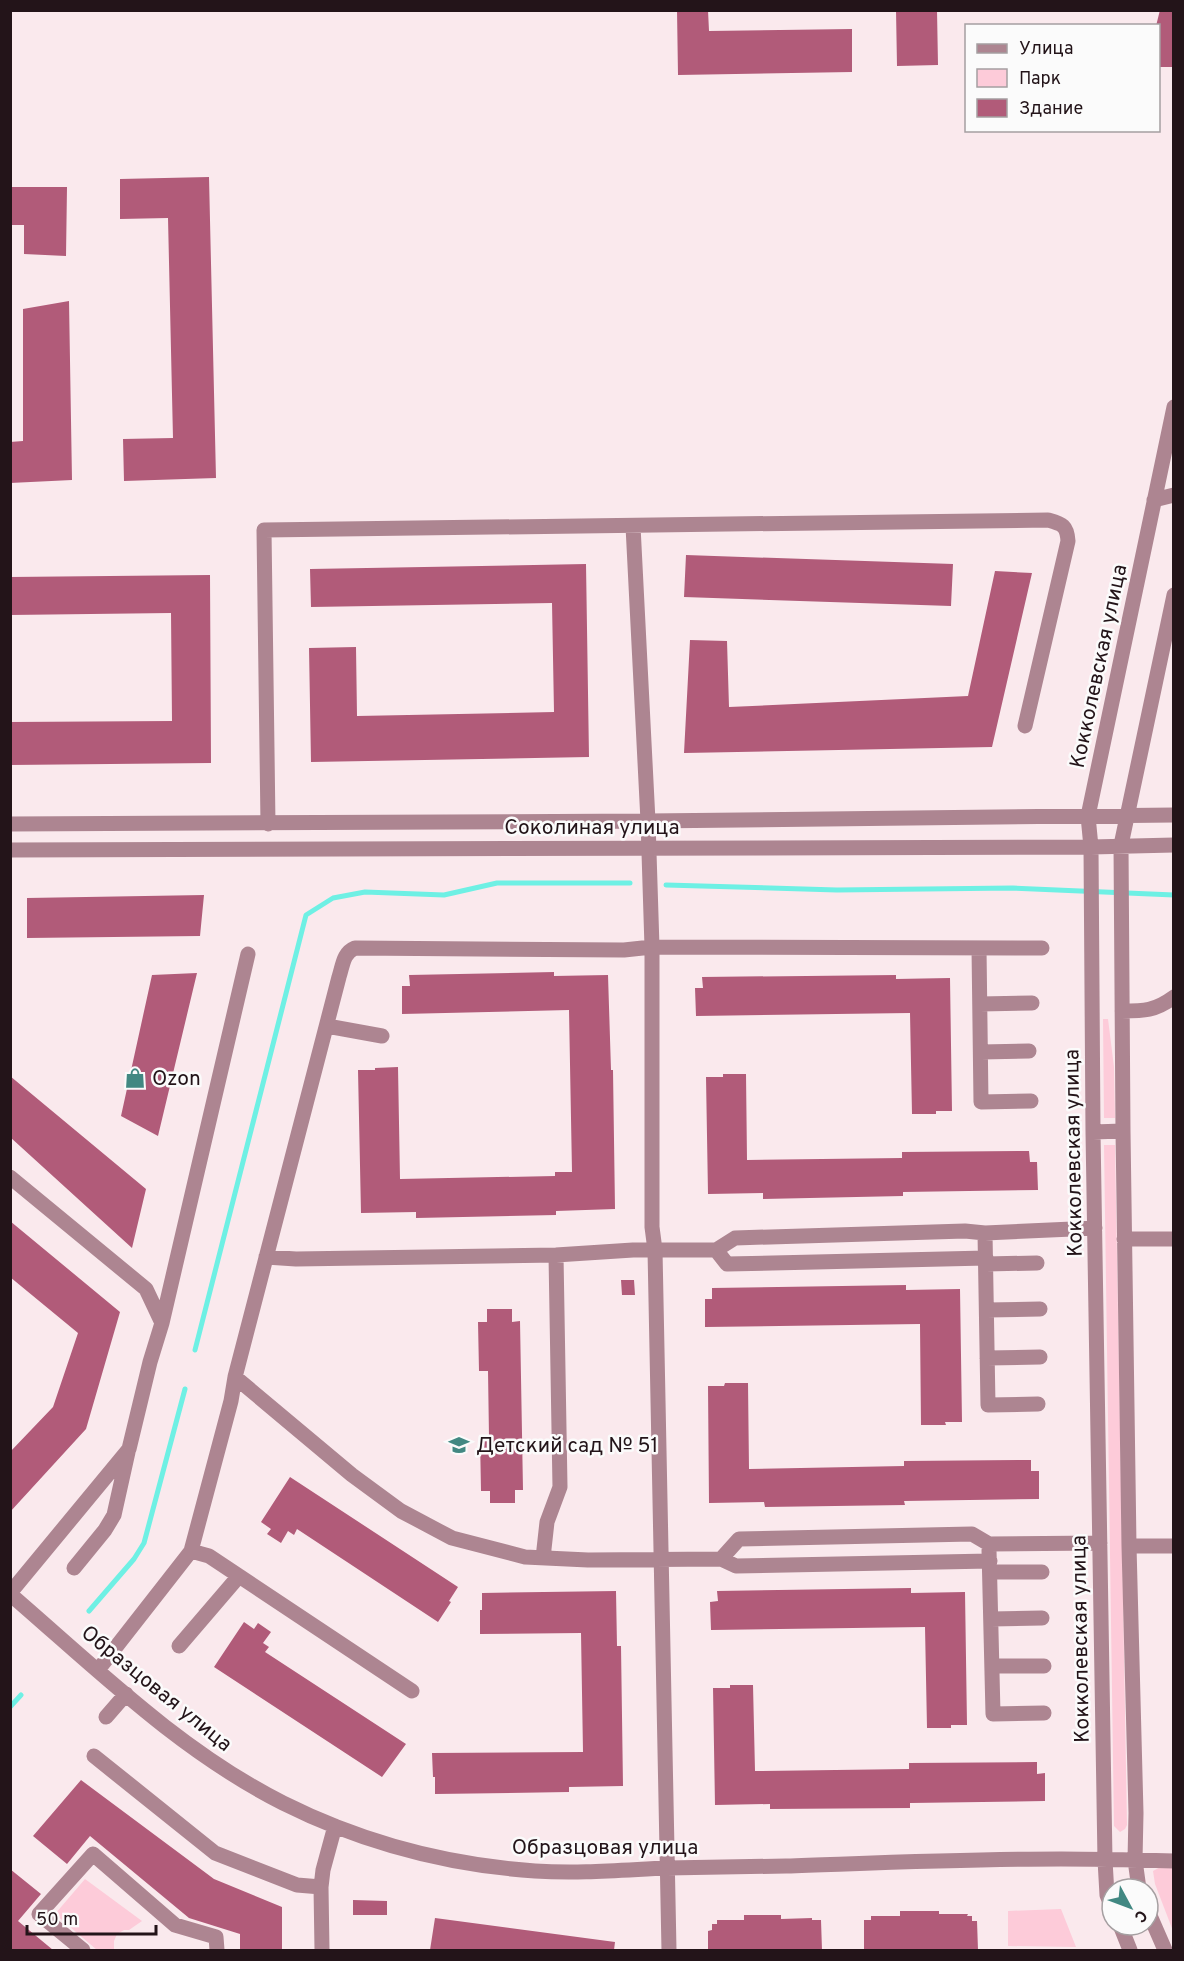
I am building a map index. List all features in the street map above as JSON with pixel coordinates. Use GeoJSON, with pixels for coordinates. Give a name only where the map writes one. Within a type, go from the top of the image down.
{"type":"FeatureCollection","features":[{"type":"Feature","properties":{"kind":"street","name":"Кокколевская улица"},"geometry":{"type":"LineString","coordinates":[[1106,1877],[1088,816],[1173,407]]}},
{"type":"Feature","properties":{"kind":"street"},"geometry":{"type":"LineString","coordinates":[[1154,500],[1173,495]]}},
{"type":"Feature","properties":{"kind":"street"},"geometry":{"type":"LineString","coordinates":[[268,824],[264,530],[1048,520],[1060,524],[1067,531],[1068,541],[1025,726]]}},
{"type":"Feature","properties":{"kind":"street"},"geometry":{"type":"LineString","coordinates":[[633,526],[652,947],[652,1227],[655,1250],[669,1950]]}},
{"type":"Feature","properties":{"kind":"street"},"geometry":{"type":"LineString","coordinates":[[1137,1877],[1135,1860],[1136,1813],[1124,1239],[1121,845],[1173,595]]}},
{"type":"Feature","properties":{"kind":"street","name":"Соколиная улица"},"geometry":{"type":"LineString","coordinates":[[10,824],[268,824],[1173,815]]}},
{"type":"Feature","properties":{"kind":"street","name":"Соколиная улица"},"geometry":{"type":"LineString","coordinates":[[10,850],[1173,845]]}},
{"type":"Feature","properties":{"kind":"street"},"geometry":{"type":"LineString","coordinates":[[98,1670],[191,1551],[345,955],[355,948],[624,950],[652,947],[1042,948]]}},
{"type":"Feature","properties":{"kind":"street"},"geometry":{"type":"LineString","coordinates":[[979,948],[981,1102],[1031,1101]]}},
{"type":"Feature","properties":{"kind":"street"},"geometry":{"type":"LineString","coordinates":[[74,1568],[105,1530],[114,1515],[150,1362],[162,1323],[248,954]]}},
{"type":"Feature","properties":{"kind":"street"},"geometry":{"type":"LineString","coordinates":[[1122,1011],[1146,1011],[1158,1008],[1173,997]]}},
{"type":"Feature","properties":{"kind":"street"},"geometry":{"type":"LineString","coordinates":[[980,1004],[1032,1003]]}},
{"type":"Feature","properties":{"kind":"street"},"geometry":{"type":"LineString","coordinates":[[327,1026],[382,1036]]}},
{"type":"Feature","properties":{"kind":"street"},"geometry":{"type":"LineString","coordinates":[[981,1052],[1029,1051]]}},
{"type":"Feature","properties":{"kind":"street"},"geometry":{"type":"LineString","coordinates":[[1093,1132],[1123,1131]]}},
{"type":"Feature","properties":{"kind":"street"},"geometry":{"type":"LineString","coordinates":[[10,1177],[146,1289],[162,1323]]}},
{"type":"Feature","properties":{"kind":"street"},"geometry":{"type":"LineString","coordinates":[[266,1257],[296,1259],[555,1255],[655,1250],[716,1250],[735,1238],[965,1231],[985,1233],[1095,1228]]}},
{"type":"Feature","properties":{"kind":"street"},"geometry":{"type":"LineString","coordinates":[[985,1233],[988,1405],[1038,1404]]}},
{"type":"Feature","properties":{"kind":"street"},"geometry":{"type":"LineString","coordinates":[[1124,1239],[1173,1239]]}},
{"type":"Feature","properties":{"kind":"street"},"geometry":{"type":"LineString","coordinates":[[716,1250],[727,1264],[986,1261],[1037,1263]]}},
{"type":"Feature","properties":{"kind":"street"},"geometry":{"type":"LineString","coordinates":[[543,1558],[547,1522],[560,1487],[555,1255]]}},
{"type":"Feature","properties":{"kind":"street"},"geometry":{"type":"LineString","coordinates":[[987,1310],[1040,1309]]}},
{"type":"Feature","properties":{"kind":"street"},"geometry":{"type":"LineString","coordinates":[[987,1358],[1040,1357]]}},
{"type":"Feature","properties":{"kind":"street"},"geometry":{"type":"LineString","coordinates":[[235,1377],[352,1475],[401,1511],[452,1538],[525,1557],[588,1560],[721,1559],[736,1566],[990,1566],[1042,1572]]}},
{"type":"Feature","properties":{"kind":"street"},"geometry":{"type":"LineString","coordinates":[[10,1594],[129,1449]]}},
{"type":"Feature","properties":{"kind":"street"},"geometry":{"type":"LineString","coordinates":[[721,1559],[739,1539],[972,1534],[989,1544],[1100,1543]]}},
{"type":"Feature","properties":{"kind":"street"},"geometry":{"type":"LineString","coordinates":[[989,1544],[993,1714],[1044,1713]]}},
{"type":"Feature","properties":{"kind":"street"},"geometry":{"type":"LineString","coordinates":[[1129,1546],[1173,1546]]}},
{"type":"Feature","properties":{"kind":"street"},"geometry":{"type":"LineString","coordinates":[[191,1551],[209,1556],[412,1691]]}},
{"type":"Feature","properties":{"kind":"street"},"geometry":{"type":"LineString","coordinates":[[178,1646],[239,1576]]}},
{"type":"Feature","properties":{"kind":"street","name":"Образцовая улица"},"geometry":{"type":"LineString","coordinates":[[10,1594],[126,1694],[213,1763],[285,1804],[335,1826],[415,1852],[498,1868],[569,1872],[1059,1859],[1173,1861]]}},
{"type":"Feature","properties":{"kind":"street"},"geometry":{"type":"LineString","coordinates":[[991,1619],[1042,1618]]}},
{"type":"Feature","properties":{"kind":"street"},"geometry":{"type":"LineString","coordinates":[[992,1666],[1044,1666]]}},
{"type":"Feature","properties":{"kind":"street"},"geometry":{"type":"LineString","coordinates":[[106,1717],[126,1694]]}},
{"type":"Feature","properties":{"kind":"street"},"geometry":{"type":"LineString","coordinates":[[94,1756],[215,1853],[297,1885],[321,1887]]}},
{"type":"Feature","properties":{"kind":"street"},"geometry":{"type":"LineString","coordinates":[[322,1950],[321,1887],[323,1870],[335,1826]]}},
{"type":"Feature","properties":{"kind":"street"},"geometry":{"type":"LineString","coordinates":[[83,1950],[39,1914],[93,1854],[175,1924],[216,1937],[217,1950]]}},
{"type":"Feature","properties":{"kind":"green space"},"geometry":{"type":"Polygon","coordinates":[[[1103,1019],[1108,1019],[1114,1067],[1115,1118],[1104,1118],[1103,1019]]]}},
{"type":"Feature","properties":{"kind":"green space"},"geometry":{"type":"Polygon","coordinates":[[[1104,1145],[1115,1145],[1127,1825],[1120,1832],[1114,1826],[1104,1145]]]}},
{"type":"Feature","properties":{"kind":"green space"},"geometry":{"type":"Polygon","coordinates":[[[1164,1865],[1173,1867],[1173,1931],[1160,1897],[1160,1877],[1154,1877],[1153,1871],[1164,1865]]]}},
{"type":"Feature","properties":{"kind":"green space"},"geometry":{"type":"Polygon","coordinates":[[[85,1879],[142,1921],[129,1930],[117,1934],[114,1950],[97,1950],[55,1914],[85,1879]]]}},
{"type":"Feature","properties":{"kind":"green space"},"geometry":{"type":"Polygon","coordinates":[[[1061,1909],[1076,1947],[1008,1946],[1008,1911],[1061,1909]]]}},
{"type":"Feature","properties":{"kind":"building"},"geometry":{"type":"Polygon","coordinates":[[[677,10],[708,10],[709,31],[852,29],[852,72],[678,75],[677,10]]]}},
{"type":"Feature","properties":{"kind":"building"},"geometry":{"type":"Polygon","coordinates":[[[896,10],[937,10],[938,65],[897,66],[896,10]]]}},
{"type":"Feature","properties":{"kind":"building"},"geometry":{"type":"Polygon","coordinates":[[[1160,10],[1173,10],[1173,67],[1160,67],[1160,24],[1156,24],[1160,10]]]}},
{"type":"Feature","properties":{"kind":"building"},"geometry":{"type":"Polygon","coordinates":[[[209,177],[216,478],[124,481],[123,439],[173,438],[168,218],[120,219],[120,179],[209,177]]]}},
{"type":"Feature","properties":{"kind":"building"},"geometry":{"type":"Polygon","coordinates":[[[10,187],[67,187],[66,256],[24,254],[24,225],[10,225],[10,187]]]}},
{"type":"Feature","properties":{"kind":"building"},"geometry":{"type":"Polygon","coordinates":[[[69,301],[72,480],[10,483],[10,442],[23,441],[23,309],[69,301]]]}},
{"type":"Feature","properties":{"kind":"building"},"geometry":{"type":"Polygon","coordinates":[[[686,555],[953,564],[951,606],[684,597],[686,555]]]}},
{"type":"Feature","properties":{"kind":"building"},"geometry":{"type":"Polygon","coordinates":[[[586,564],[589,757],[311,762],[309,648],[356,647],[357,716],[554,712],[552,603],[311,607],[310,569],[586,564]]]}},
{"type":"Feature","properties":{"kind":"building"},"geometry":{"type":"Polygon","coordinates":[[[995,571],[1032,573],[992,747],[684,753],[690,640],[727,641],[729,707],[968,696],[995,571]]]}},
{"type":"Feature","properties":{"kind":"building"},"geometry":{"type":"Polygon","coordinates":[[[210,575],[211,763],[10,765],[10,722],[172,721],[171,613],[10,615],[10,577],[210,575]]]}},
{"type":"Feature","properties":{"kind":"building"},"geometry":{"type":"Polygon","coordinates":[[[204,895],[200,936],[27,938],[27,898],[204,895]]]}},
{"type":"Feature","properties":{"kind":"building"},"geometry":{"type":"Polygon","coordinates":[[[554,972],[554,976],[608,975],[611,1070],[613,1070],[615,1209],[556,1211],[556,1215],[416,1218],[416,1212],[361,1213],[358,1070],[398,1067],[400,1179],[555,1176],[555,1172],[572,1172],[569,1010],[402,1014],[402,986],[410,986],[409,975],[554,972]]]}},
{"type":"Feature","properties":{"kind":"building"},"geometry":{"type":"Polygon","coordinates":[[[197,973],[158,1136],[121,1116],[152,975],[197,973]]]}},
{"type":"Feature","properties":{"kind":"building"},"geometry":{"type":"Polygon","coordinates":[[[896,975],[896,979],[950,978],[952,1111],[912,1114],[910,1013],[696,1016],[695,988],[703,988],[702,977],[896,975]]]}},
{"type":"Feature","properties":{"kind":"building"},"geometry":{"type":"Polygon","coordinates":[[[723,1074],[746,1074],[747,1160],[902,1158],[902,1152],[1029,1151],[1030,1162],[1037,1162],[1038,1190],[903,1192],[903,1196],[763,1199],[763,1193],[708,1194],[706,1077],[723,1077],[723,1074]]]}},
{"type":"Feature","properties":{"kind":"building"},"geometry":{"type":"Polygon","coordinates":[[[10,1076],[146,1189],[132,1248],[10,1137],[10,1076]]]}},
{"type":"Feature","properties":{"kind":"building"},"geometry":{"type":"Polygon","coordinates":[[[10,1221],[120,1312],[86,1429],[10,1512],[10,1452],[53,1407],[78,1333],[10,1277],[10,1221]]]}},
{"type":"Feature","properties":{"kind":"building"},"geometry":{"type":"Polygon","coordinates":[[[621,1280],[634,1280],[635,1295],[622,1295],[621,1280]]]}},
{"type":"Feature","properties":{"kind":"building"},"geometry":{"type":"Polygon","coordinates":[[[906,1285],[906,1290],[960,1289],[962,1422],[945,1422],[946,1425],[921,1425],[920,1324],[705,1327],[705,1299],[712,1299],[712,1288],[906,1285]]]}},
{"type":"Feature","properties":{"kind":"building"},"geometry":{"type":"Polygon","coordinates":[[[487,1309],[512,1309],[512,1322],[520,1321],[523,1490],[515,1490],[515,1503],[490,1503],[490,1491],[481,1491],[480,1438],[489,1437],[488,1371],[479,1371],[478,1322],[487,1322],[487,1309]]]}},
{"type":"Feature","properties":{"kind":"building"},"geometry":{"type":"Polygon","coordinates":[[[725,1383],[748,1383],[749,1469],[904,1466],[904,1461],[1031,1460],[1031,1471],[1039,1471],[1039,1499],[904,1501],[905,1505],[765,1507],[764,1502],[709,1503],[708,1386],[724,1386],[725,1383]]]}},
{"type":"Feature","properties":{"kind":"building"},"geometry":{"type":"Polygon","coordinates":[[[290,1477],[458,1587],[438,1622],[297,1529],[294,1535],[288,1531],[281,1543],[267,1534],[271,1529],[261,1522],[290,1477]]]}},
{"type":"Feature","properties":{"kind":"building"},"geometry":{"type":"Polygon","coordinates":[[[911,1588],[911,1593],[965,1592],[967,1725],[927,1728],[925,1627],[711,1630],[710,1602],[718,1601],[717,1591],[911,1588]]]}},
{"type":"Feature","properties":{"kind":"building"},"geometry":{"type":"Polygon","coordinates":[[[616,1591],[617,1646],[621,1646],[623,1786],[569,1787],[569,1792],[435,1794],[432,1753],[583,1752],[581,1633],[480,1634],[482,1593],[616,1591]]]}},
{"type":"Feature","properties":{"kind":"building"},"geometry":{"type":"Polygon","coordinates":[[[244,1622],[254,1629],[258,1623],[271,1632],[263,1643],[269,1647],[265,1652],[406,1744],[382,1777],[214,1667],[244,1622]]]}},
{"type":"Feature","properties":{"kind":"building"},"geometry":{"type":"Polygon","coordinates":[[[730,1685],[753,1685],[755,1771],[909,1769],[909,1763],[1037,1762],[1037,1774],[1045,1773],[1045,1801],[910,1803],[910,1808],[770,1809],[770,1804],[715,1805],[713,1688],[730,1688],[730,1685]]]}},
{"type":"Feature","properties":{"kind":"building"},"geometry":{"type":"Polygon","coordinates":[[[81,1780],[214,1879],[282,1907],[282,1950],[240,1950],[240,1934],[189,1918],[90,1836],[67,1864],[33,1836],[81,1780]]]}},
{"type":"Feature","properties":{"kind":"building"},"geometry":{"type":"Polygon","coordinates":[[[10,1869],[41,1894],[18,1921],[53,1950],[10,1950],[10,1869]]]}},
{"type":"Feature","properties":{"kind":"building"},"geometry":{"type":"Polygon","coordinates":[[[353,1900],[387,1901],[387,1915],[353,1915],[353,1900]]]}},
{"type":"Feature","properties":{"kind":"building"},"geometry":{"type":"Polygon","coordinates":[[[900,1911],[939,1911],[939,1914],[972,1916],[972,1921],[977,1921],[978,1950],[864,1950],[864,1920],[871,1920],[871,1916],[900,1916],[900,1911]]]}},
{"type":"Feature","properties":{"kind":"building"},"geometry":{"type":"Polygon","coordinates":[[[744,1915],[781,1915],[781,1919],[821,1920],[822,1950],[708,1950],[708,1931],[712,1930],[712,1924],[717,1924],[717,1920],[744,1920],[744,1915]]]}},
{"type":"Feature","properties":{"kind":"building"},"geometry":{"type":"Polygon","coordinates":[[[435,1918],[615,1942],[614,1950],[430,1950],[435,1918]]]}},
{"type":"Feature","properties":{"kind":"waterway"},"geometry":{"type":"LineString","coordinates":[[195,1350],[306,915],[333,898],[365,892],[444,895],[497,883],[630,883]]}},
{"type":"Feature","properties":{"kind":"waterway"},"geometry":{"type":"LineString","coordinates":[[666,885],[837,890],[1013,888],[1174,895]]}},
{"type":"Feature","properties":{"kind":"waterway"},"geometry":{"type":"LineString","coordinates":[[89,1611],[134,1559],[144,1543],[185,1389]]}},
{"type":"Feature","properties":{"kind":"waterway"},"geometry":{"type":"LineString","coordinates":[[10,1707],[21,1695]]}},
{"type":"Feature","properties":{"kind":"place","name":"Ozon"},"geometry":{"type":"Point","coordinates":[135,1078]}},
{"type":"Feature","properties":{"kind":"place","name":"Детский сад № 51"},"geometry":{"type":"Point","coordinates":[459,1445]}}]}
